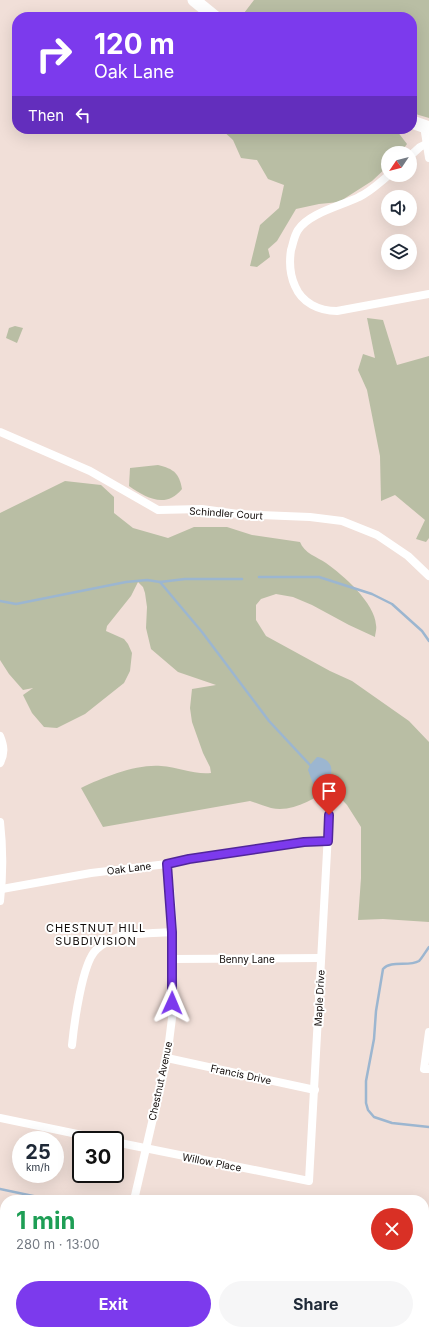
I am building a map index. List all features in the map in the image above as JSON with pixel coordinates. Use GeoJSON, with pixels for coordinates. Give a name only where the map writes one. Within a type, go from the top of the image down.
{"type":"FeatureCollection","features":[{"type":"Feature","properties":{"kind":"main road"},"geometry":{"type":"LineString","coordinates":[[194,0],[209,12]]}},
{"type":"Feature","properties":{"kind":"street"},"geometry":{"type":"LineString","coordinates":[[422,125],[429,158]]}},
{"type":"Feature","properties":{"kind":"street"},"geometry":{"type":"LineString","coordinates":[[417,150],[426,144]]}},
{"type":"Feature","properties":{"kind":"street"},"geometry":{"type":"LineString","coordinates":[[381,181],[360,197],[314,217],[302,225],[294,237],[290,257],[290,270],[293,283],[297,292],[307,302],[320,309],[330,311],[429,294]]}},
{"type":"Feature","properties":{"kind":"street","name":"Schindler Court"},"geometry":{"type":"LineString","coordinates":[[0,432],[90,471],[158,510],[202,509],[238,514],[310,517],[342,521],[377,535],[408,556],[429,576]]}},
{"type":"Feature","properties":{"kind":"street"},"geometry":{"type":"LineString","coordinates":[[0,736],[4,747],[0,763]]}},
{"type":"Feature","properties":{"kind":"street","name":"Maple Drive"},"geometry":{"type":"LineString","coordinates":[[309,1181],[329,815]]}},
{"type":"Feature","properties":{"kind":"street"},"geometry":{"type":"LineString","coordinates":[[0,822],[2,842],[2,889],[0,901]]}},
{"type":"Feature","properties":{"kind":"street","name":"Oak Lane"},"geometry":{"type":"LineString","coordinates":[[2,889],[91,873],[167,864],[189,859],[304,842],[328,841]]}},
{"type":"Feature","properties":{"kind":"street","name":"Chestnut Avenue"},"geometry":{"type":"LineString","coordinates":[[135,1195],[167,1058],[172,1018],[173,959],[167,864]]}},
{"type":"Feature","properties":{"kind":"street"},"geometry":{"type":"LineString","coordinates":[[72,1045],[76,1012],[89,962],[95,950],[106,942],[124,936],[172,932]]}},
{"type":"Feature","properties":{"kind":"street","name":"Benny Lane"},"geometry":{"type":"LineString","coordinates":[[173,959],[321,958]]}},
{"type":"Feature","properties":{"kind":"street"},"geometry":{"type":"LineString","coordinates":[[429,1032],[424,1069],[429,1069]]}},
{"type":"Feature","properties":{"kind":"street","name":"Francis Drive"},"geometry":{"type":"LineString","coordinates":[[167,1058],[315,1090]]}},
{"type":"Feature","properties":{"kind":"street"},"geometry":{"type":"LineString","coordinates":[[0,1118],[72,1133]]}},
{"type":"Feature","properties":{"kind":"street","name":"Willow Place"},"geometry":{"type":"LineString","coordinates":[[124,1144],[309,1181]]}},
{"type":"Feature","properties":{"kind":"green space"},"geometry":{"type":"Polygon","coordinates":[[[254,0],[429,0],[429,118],[417,114],[417,12],[245,12],[254,0]]]}},
{"type":"Feature","properties":{"kind":"green space"},"geometry":{"type":"Polygon","coordinates":[[[226,134],[399,134],[407,144],[405,146],[381,146],[381,173],[372,181],[339,202],[319,204],[296,209],[277,241],[268,249],[270,257],[257,267],[250,266],[260,225],[279,208],[284,185],[268,179],[257,160],[241,158],[233,140],[226,134]]]}},
{"type":"Feature","properties":{"kind":"green space"},"geometry":{"type":"Polygon","coordinates":[[[367,318],[383,320],[397,365],[429,356],[429,538],[426,542],[416,539],[425,520],[395,495],[381,501],[380,456],[367,390],[358,370],[363,354],[375,358],[367,318]]]}},
{"type":"Feature","properties":{"kind":"green space"},"geometry":{"type":"Polygon","coordinates":[[[15,326],[23,328],[17,343],[6,338],[9,328],[15,326]]]}},
{"type":"Feature","properties":{"kind":"green space"},"geometry":{"type":"Polygon","coordinates":[[[158,465],[172,470],[177,475],[182,489],[176,495],[169,499],[156,500],[129,486],[130,468],[158,465]]]}},
{"type":"Feature","properties":{"kind":"green space"},"geometry":{"type":"Polygon","coordinates":[[[65,481],[101,485],[114,497],[114,513],[133,528],[168,538],[194,527],[227,527],[252,535],[300,542],[304,549],[326,563],[357,590],[370,608],[374,617],[376,627],[375,637],[312,605],[293,597],[276,594],[261,599],[256,605],[256,620],[266,636],[330,671],[352,681],[409,721],[429,742],[429,922],[383,919],[358,920],[361,878],[361,827],[347,805],[332,789],[295,807],[279,809],[271,808],[250,801],[103,827],[81,788],[120,772],[141,767],[161,766],[199,773],[211,773],[192,722],[190,708],[192,689],[216,685],[178,672],[151,649],[146,628],[147,607],[145,593],[143,587],[138,582],[131,596],[107,626],[106,631],[124,639],[132,653],[130,671],[124,683],[85,714],[57,728],[44,727],[32,713],[23,695],[33,688],[23,690],[9,674],[0,660],[0,513],[65,481]]]}},
{"type":"Feature","properties":{"kind":"water"},"geometry":{"type":"Polygon","coordinates":[[[317,757],[326,760],[329,763],[331,771],[328,779],[315,787],[308,770],[310,765],[317,757]]]}},
{"type":"Feature","properties":{"kind":"waterway"},"geometry":{"type":"LineString","coordinates":[[259,577],[319,577],[372,594],[392,604],[422,631],[429,641]]}},
{"type":"Feature","properties":{"kind":"waterway"},"geometry":{"type":"LineString","coordinates":[[0,601],[16,604],[126,582],[147,580],[160,582],[185,579],[242,579]]}},
{"type":"Feature","properties":{"kind":"waterway"},"geometry":{"type":"LineString","coordinates":[[160,582],[202,632],[269,721],[310,765]]}},
{"type":"Feature","properties":{"kind":"waterway"},"geometry":{"type":"LineString","coordinates":[[429,947],[419,961],[415,963],[395,964],[386,966],[383,969],[376,1011],[374,1039],[366,1081],[366,1103],[368,1110],[374,1117],[392,1123],[429,1127]]}},
{"type":"Feature","properties":{"kind":"waterway"},"geometry":{"type":"LineString","coordinates":[[0,1189],[28,1195]]}},
{"type":"Feature","properties":{"kind":"district","name":"CHESTNUT HILL SUBDIVISION"},"geometry":{"type":"Point","coordinates":[96,934]}},
{"type":"Feature","properties":{"kind":"route"},"geometry":{"type":"LineString","coordinates":[[172,1003],[173,959],[171,897],[167,864],[189,859],[304,842],[328,841],[329,815]]}}]}
